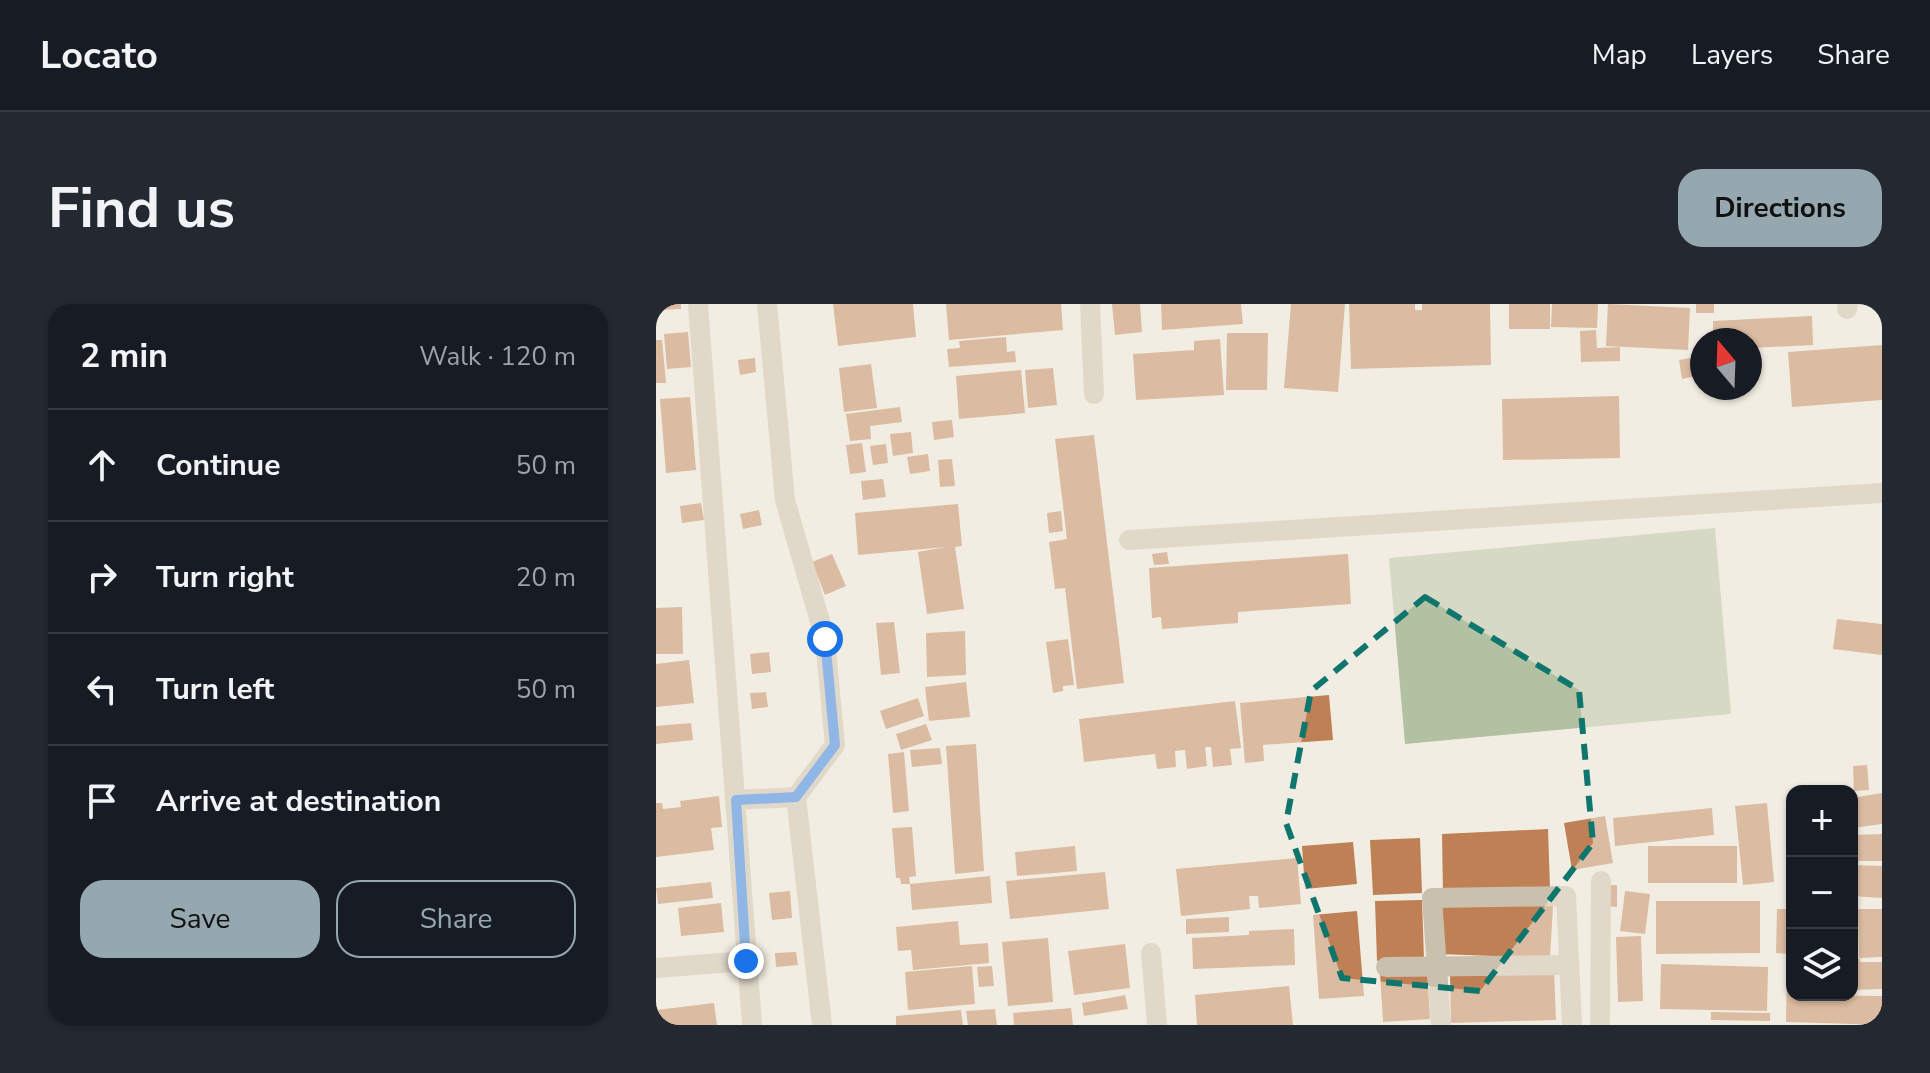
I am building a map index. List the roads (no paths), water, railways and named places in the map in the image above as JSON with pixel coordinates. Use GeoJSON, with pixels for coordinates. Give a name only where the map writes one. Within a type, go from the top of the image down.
{"type":"FeatureCollection","features":[{"type":"Feature","properties":{"kind":"street"},"geometry":{"type":"LineString","coordinates":[[698,304],[752,1025]]}},
{"type":"Feature","properties":{"kind":"street"},"geometry":{"type":"LineString","coordinates":[[767,304],[785,500],[825,639],[835,745],[796,797],[822,1025]]}},
{"type":"Feature","properties":{"kind":"street"},"geometry":{"type":"LineString","coordinates":[[1090,304],[1094,394]]}},
{"type":"Feature","properties":{"kind":"street"},"geometry":{"type":"LineString","coordinates":[[1129,540],[1882,493]]}},
{"type":"Feature","properties":{"kind":"street"},"geometry":{"type":"LineString","coordinates":[[736,800],[796,797]]}},
{"type":"Feature","properties":{"kind":"street"},"geometry":{"type":"LineString","coordinates":[[1600,1025],[1601,881]]}},
{"type":"Feature","properties":{"kind":"street"},"geometry":{"type":"LineString","coordinates":[[1441,1025],[1432,898],[1566,896],[1572,1025]]}},
{"type":"Feature","properties":{"kind":"street"},"geometry":{"type":"LineString","coordinates":[[1151,953],[1157,1025]]}},
{"type":"Feature","properties":{"kind":"street"},"geometry":{"type":"LineString","coordinates":[[656,968],[746,961]]}},
{"type":"Feature","properties":{"kind":"street"},"geometry":{"type":"LineString","coordinates":[[1386,967],[1569,965]]}}]}
